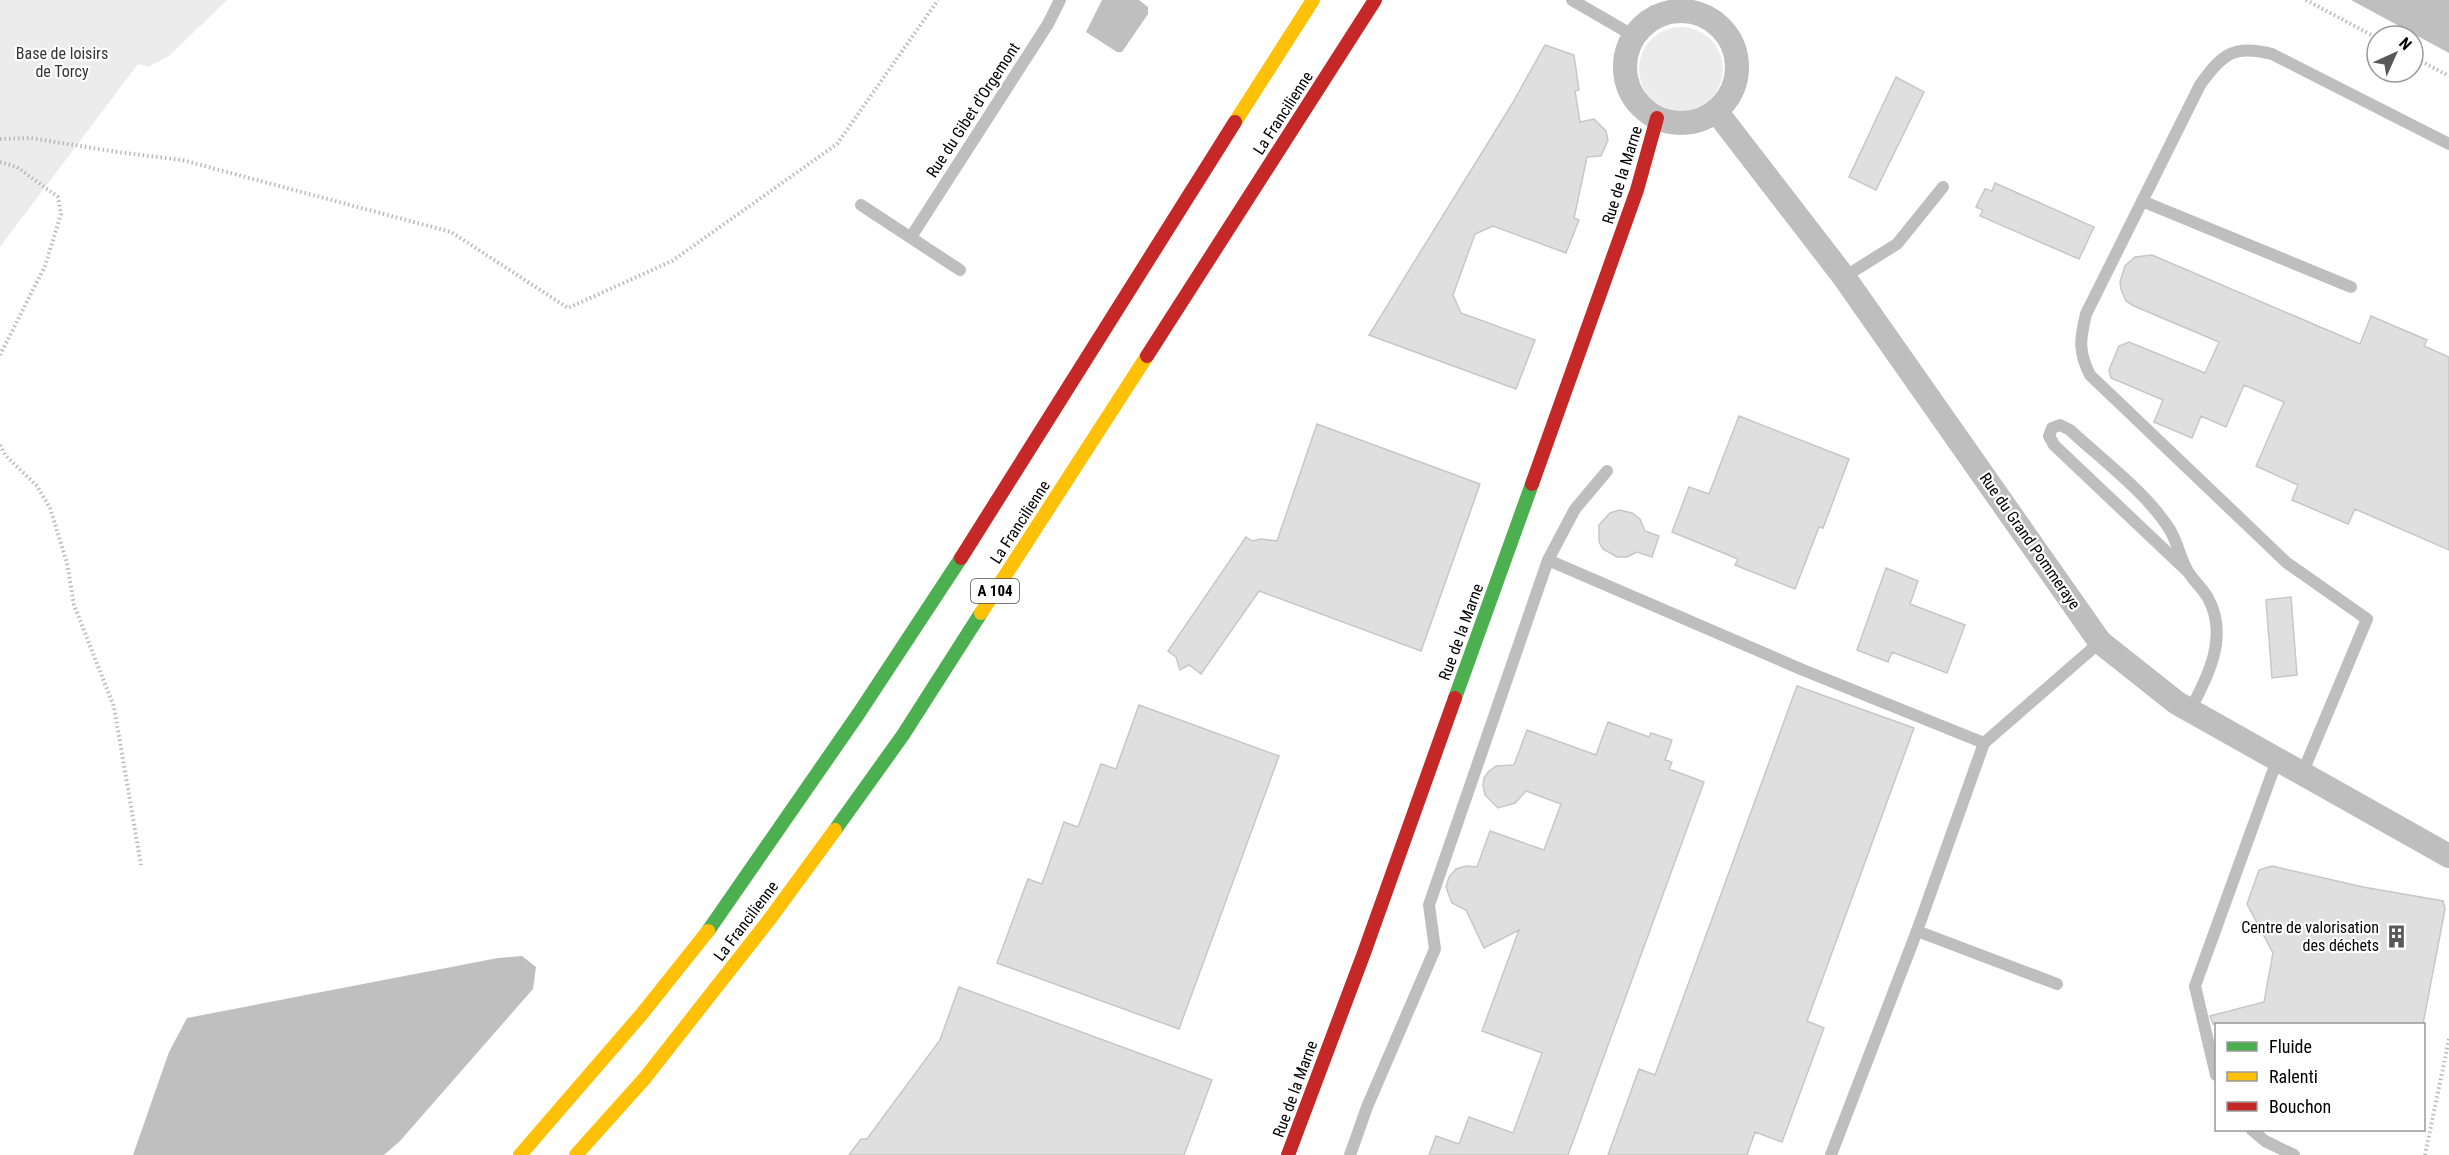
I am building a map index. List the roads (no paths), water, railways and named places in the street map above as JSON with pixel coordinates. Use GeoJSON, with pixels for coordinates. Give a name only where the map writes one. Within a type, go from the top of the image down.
{"type":"FeatureCollection","features":[{"type":"Feature","properties":{"kind":"main road","name":"La Francilienne"},"geometry":{"type":"LineString","coordinates":[[520,1155],[618,1042],[709,929],[865,707],[1000,501],[1185,200],[1313,0]]}},
{"type":"Feature","properties":{"kind":"main road","name":"La Francilienne"},"geometry":{"type":"LineString","coordinates":[[576,1155],[645,1078],[754,939],[903,735],[1375,0]]}},
{"type":"Feature","properties":{"kind":"main road","name":"Rue de la Marne"},"geometry":{"type":"LineString","coordinates":[[1288,1155],[1364,953],[1637,190],[1656,118]]}},
{"type":"Feature","properties":{"kind":"street"},"geometry":{"type":"LineString","coordinates":[[1684,11],[1702,15],[1719,26],[1731,41],[1737,59],[1736,79],[1729,97],[1716,111],[1703,119],[1687,123],[1672,123],[1656,118],[1641,107],[1630,91],[1625,73],[1626,54],[1634,36],[1647,22],[1664,13],[1684,11]]}},
{"type":"Feature","properties":{"kind":"street","name":"Rue du Grand Pommeraye"},"geometry":{"type":"LineString","coordinates":[[1716,111],[1844,277],[2100,642],[2177,703],[2449,856]]}},
{"type":"Feature","properties":{"kind":"lane","name":"Rue du Gibet d'Orgemont"},"geometry":{"type":"LineString","coordinates":[[911,237],[1048,24],[1060,0]]}},
{"type":"Feature","properties":{"kind":"lane"},"geometry":{"type":"LineString","coordinates":[[1572,0],[1634,36]]}},
{"type":"Feature","properties":{"kind":"lane"},"geometry":{"type":"LineString","coordinates":[[2302,774],[2367,620],[2287,563],[2090,375],[2082,359],[2081,349],[2086,314],[2200,85],[2215,64],[2232,53],[2250,48],[2272,54],[2449,144]]}},
{"type":"Feature","properties":{"kind":"lane"},"geometry":{"type":"LineString","coordinates":[[1844,277],[1897,244],[1943,187]]}},
{"type":"Feature","properties":{"kind":"lane"},"geometry":{"type":"LineString","coordinates":[[2142,201],[2351,287]]}},
{"type":"Feature","properties":{"kind":"lane"},"geometry":{"type":"LineString","coordinates":[[861,205],[960,270]]}},
{"type":"Feature","properties":{"kind":"lane"},"geometry":{"type":"LineString","coordinates":[[2187,570],[2171,531],[2151,506],[2070,430],[2060,425],[2052,428],[2049,436],[2054,446],[2187,570],[2209,600],[2215,621],[2214,659],[2208,678],[2190,710]]}},
{"type":"Feature","properties":{"kind":"lane"},"geometry":{"type":"LineString","coordinates":[[1350,1155],[1367,1107],[1435,949],[1429,905],[1548,560],[1575,509],[1607,471]]}},
{"type":"Feature","properties":{"kind":"lane"},"geometry":{"type":"LineString","coordinates":[[1548,560],[1803,670],[1984,743]]}},
{"type":"Feature","properties":{"kind":"lane"},"geometry":{"type":"LineString","coordinates":[[1831,1155],[1917,931],[1984,743],[2100,642]]}},
{"type":"Feature","properties":{"kind":"lane"},"geometry":{"type":"LineString","coordinates":[[2215,1067],[2195,986],[2277,760]]}},
{"type":"Feature","properties":{"kind":"lane"},"geometry":{"type":"LineString","coordinates":[[1917,931],[2057,984]]}},
{"type":"Feature","properties":{"kind":"lane"},"geometry":{"type":"LineString","coordinates":[[2253,1131],[2265,1141],[2294,1155]]}},
{"type":"Feature","properties":{"kind":"place","name":"Centre de valorisation des déchets"},"geometry":{"type":"Point","coordinates":[2397,936]}},
{"type":"Feature","properties":{"kind":"park label","name":"Base de loisirs de Torcy"},"geometry":{"type":"Point","coordinates":[62,62]}}]}
